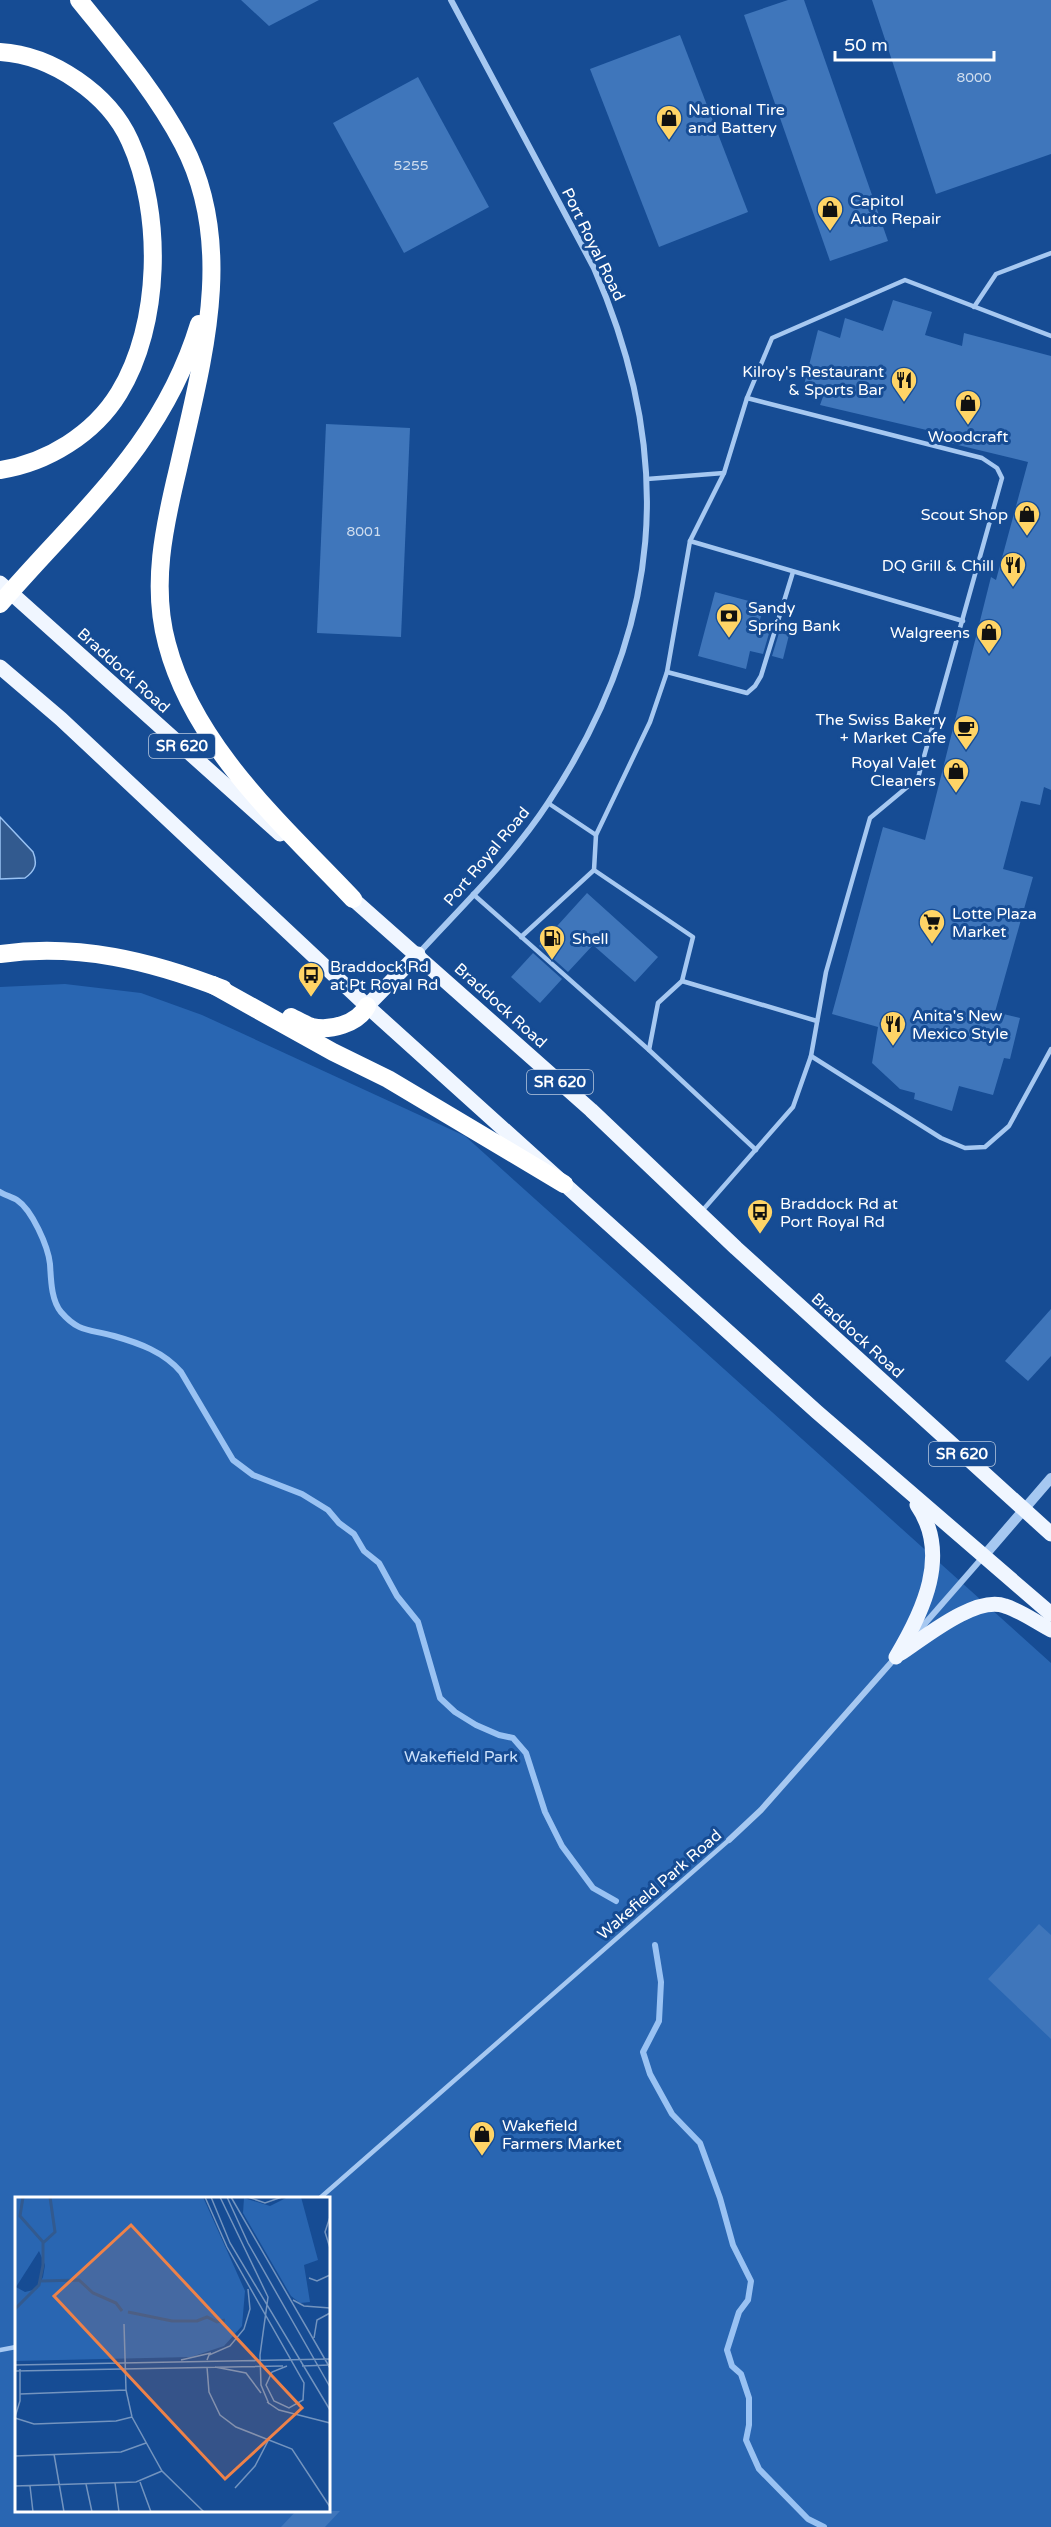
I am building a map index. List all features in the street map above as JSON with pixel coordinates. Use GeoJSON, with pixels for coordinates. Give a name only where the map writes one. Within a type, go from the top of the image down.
{"type":"FeatureCollection","features":[{"type":"Feature","properties":{"kind":"highway"},"geometry":{"type":"LineString","coordinates":[[79,0],[131,64],[183,144],[200,184],[210,221],[213,257],[210,314],[202,361],[166,521],[160,564],[160,604],[166,643],[177,675],[200,721],[233,767],[275,817],[353,899]]}},
{"type":"Feature","properties":{"kind":"highway"},"geometry":{"type":"LineString","coordinates":[[0,52],[10,52],[41,62],[68,74],[92,92],[113,115],[129,139],[143,174],[149,206],[152,244],[151,280],[142,342],[132,370],[118,395],[85,431],[64,447],[15,468],[0,470]]}},
{"type":"Feature","properties":{"kind":"highway"},"geometry":{"type":"LineString","coordinates":[[3,594],[119,473],[151,428],[170,394],[196,335],[206,302],[213,257]]}},
{"type":"Feature","properties":{"kind":"highway"},"geometry":{"type":"LineString","coordinates":[[0,954],[29,950],[96,952],[163,967],[266,1005],[312,1027],[333,1027],[350,1022],[364,1012],[367,1006]]}},
{"type":"Feature","properties":{"kind":"highway"},"geometry":{"type":"LineString","coordinates":[[213,985],[333,1052],[388,1079],[564,1184]]}},
{"type":"Feature","properties":{"kind":"main road","name":"Braddock Road"},"geometry":{"type":"LineString","coordinates":[[3,594],[418,954],[591,1110],[700,1213],[1051,1534]]}},
{"type":"Feature","properties":{"kind":"main road"},"geometry":{"type":"LineString","coordinates":[[0,667],[74,732],[367,1006],[564,1184],[904,1488],[1051,1614]]}},
{"type":"Feature","properties":{"kind":"main road"},"geometry":{"type":"LineString","coordinates":[[367,1006],[418,954]]}},
{"type":"Feature","properties":{"kind":"main road"},"geometry":{"type":"LineString","coordinates":[[896,1656],[916,1623],[924,1604],[932,1567],[929,1527],[919,1508],[904,1488]]}},
{"type":"Feature","properties":{"kind":"main road"},"geometry":{"type":"LineString","coordinates":[[896,1656],[953,1619],[986,1605],[1003,1604],[1051,1629]]}},
{"type":"Feature","properties":{"kind":"street","name":"Port Royal Road"},"geometry":{"type":"LineString","coordinates":[[418,954],[515,848],[548,803],[577,755],[601,707],[621,657],[636,605],[645,557],[648,506],[638,401],[626,352],[609,301],[594,268],[452,0]]}},
{"type":"Feature","properties":{"kind":"street"},"geometry":{"type":"LineString","coordinates":[[983,1557],[1051,1478]]}},
{"type":"Feature","properties":{"kind":"street","name":"Wakefield Park Road"},"geometry":{"type":"LineString","coordinates":[[729,1840],[761,1810],[983,1557]]}},
{"type":"Feature","properties":{"kind":"lane"},"geometry":{"type":"LineString","coordinates":[[974,306],[996,274],[1051,253]]}},
{"type":"Feature","properties":{"kind":"lane"},"geometry":{"type":"LineString","coordinates":[[521,937],[594,870],[596,835],[650,722],[667,672],[690,542],[724,474],[747,398],[772,338],[905,280],[1051,336]]}},
{"type":"Feature","properties":{"kind":"lane"},"geometry":{"type":"LineString","coordinates":[[700,1213],[793,1107],[811,1056],[826,972],[870,819],[918,778],[1002,478],[997,468],[982,458],[747,398]]}},
{"type":"Feature","properties":{"kind":"lane"},"geometry":{"type":"LineString","coordinates":[[647,479],[724,474]]}},
{"type":"Feature","properties":{"kind":"lane"},"geometry":{"type":"LineString","coordinates":[[690,542],[963,621]]}},
{"type":"Feature","properties":{"kind":"lane"},"geometry":{"type":"LineString","coordinates":[[667,672],[747,693],[761,676],[793,572]]}},
{"type":"Feature","properties":{"kind":"lane"},"geometry":{"type":"LineString","coordinates":[[548,803],[596,835]]}},
{"type":"Feature","properties":{"kind":"lane"},"geometry":{"type":"LineString","coordinates":[[594,870],[693,937],[682,981],[658,1003],[649,1050]]}},
{"type":"Feature","properties":{"kind":"lane"},"geometry":{"type":"LineString","coordinates":[[473,894],[649,1050],[756,1150]]}},
{"type":"Feature","properties":{"kind":"lane"},"geometry":{"type":"LineString","coordinates":[[682,981],[817,1021]]}},
{"type":"Feature","properties":{"kind":"lane"},"geometry":{"type":"LineString","coordinates":[[811,1056],[940,1138],[965,1148],[985,1147],[1008,1126],[1051,1049]]}},
{"type":"Feature","properties":{"kind":"lane","name":"Wakefield Park Road"},"geometry":{"type":"LineString","coordinates":[[322,2197],[729,1840]]}},
{"type":"Feature","properties":{"kind":"lane"},"geometry":{"type":"LineString","coordinates":[[0,2350],[15,2347]]}},
{"type":"Feature","properties":{"kind":"green space","name":"Wakefield Park"},"geometry":{"type":"Polygon","coordinates":[[[65,984],[141,993],[202,1015],[465,1136],[1051,1663],[1051,2527],[0,2527],[0,987],[65,984]]]}},
{"type":"Feature","properties":{"kind":"shaded area"},"geometry":{"type":"Polygon","coordinates":[[[0,817],[33,852],[35,867],[25,878],[0,879],[0,817]]]}},
{"type":"Feature","properties":{"kind":"building"},"geometry":{"type":"Polygon","coordinates":[[[241,0],[319,0],[269,26],[241,0]]]}},
{"type":"Feature","properties":{"kind":"building"},"geometry":{"type":"Polygon","coordinates":[[[788,0],[804,0],[888,241],[830,261],[744,15],[788,0]]]}},
{"type":"Feature","properties":{"kind":"building"},"geometry":{"type":"Polygon","coordinates":[[[872,0],[1051,0],[1051,154],[936,194],[872,0]]]}},
{"type":"Feature","properties":{"kind":"building","name":"National Tire and Battery"},"geometry":{"type":"Polygon","coordinates":[[[680,35],[748,212],[659,247],[590,69],[680,35]]]}},
{"type":"Feature","properties":{"kind":"building"},"geometry":{"type":"Polygon","coordinates":[[[418,77],[489,207],[404,253],[333,123],[418,77]]]}},
{"type":"Feature","properties":{"kind":"building"},"geometry":{"type":"Polygon","coordinates":[[[893,300],[932,312],[925,335],[962,346],[964,333],[1051,356],[1051,790],[1044,787],[1040,805],[1021,801],[1003,869],[1033,877],[995,1012],[1020,1018],[1010,1059],[1004,1058],[993,1095],[959,1086],[952,1111],[914,1099],[915,1093],[900,1089],[872,1063],[878,1027],[832,1014],[883,827],[925,840],[991,577],[996,580],[1028,462],[933,439],[935,432],[820,405],[824,394],[803,389],[818,330],[840,338],[845,318],[883,331],[893,300]]]}},
{"type":"Feature","properties":{"kind":"building"},"geometry":{"type":"Polygon","coordinates":[[[326,424],[410,428],[401,637],[317,633],[326,424]]]}},
{"type":"Feature","properties":{"kind":"building","name":"Sandy Spring Bank"},"geometry":{"type":"Polygon","coordinates":[[[715,592],[764,605],[758,627],[770,630],[763,654],[750,651],[746,669],[698,656],[715,592]]]}},
{"type":"Feature","properties":{"kind":"building"},"geometry":{"type":"Polygon","coordinates":[[[779,633],[789,635],[783,659],[772,656],[779,633]]]}},
{"type":"Feature","properties":{"kind":"building"},"geometry":{"type":"Polygon","coordinates":[[[587,893],[658,957],[635,982],[593,945],[568,972],[539,946],[587,893]]]}},
{"type":"Feature","properties":{"kind":"building"},"geometry":{"type":"Polygon","coordinates":[[[533,953],[562,979],[540,1003],[511,977],[533,953]]]}},
{"type":"Feature","properties":{"kind":"building"},"geometry":{"type":"Polygon","coordinates":[[[1051,1309],[1051,1356],[1028,1381],[1005,1361],[1051,1309]]]}},
{"type":"Feature","properties":{"kind":"building"},"geometry":{"type":"Polygon","coordinates":[[[1039,1924],[1051,1935],[1051,2039],[988,1979],[1039,1924]]]}},
{"type":"Feature","properties":{"kind":"building"},"geometry":{"type":"Polygon","coordinates":[[[340,2511],[325,2527],[281,2527],[295,2512],[340,2511]]]}},
{"type":"Feature","properties":{"kind":"waterway"},"geometry":{"type":"LineString","coordinates":[[0,1192],[23,1205],[43,1238],[49,1256],[55,1302],[67,1319],[79,1327],[142,1345],[167,1359],[181,1372],[233,1460],[253,1475],[302,1494],[328,1510],[339,1523],[354,1534],[364,1551],[379,1563],[397,1596],[418,1622],[440,1698],[455,1712],[476,1725],[499,1735],[513,1738],[526,1753],[545,1812],[562,1846],[593,1888],[616,1901]]}},
{"type":"Feature","properties":{"kind":"waterway"},"geometry":{"type":"LineString","coordinates":[[655,1945],[661,1982],[659,2021],[643,2052],[650,2074],[672,2114],[700,2143],[720,2198],[733,2245],[751,2281],[748,2300],[739,2312],[727,2350],[732,2366],[741,2374],[749,2398],[749,2425],[746,2440],[759,2469],[808,2519],[824,2527]]}},
{"type":"Feature","properties":{"kind":"place","name":"National Tire and Battery"},"geometry":{"type":"Point","coordinates":[669,141]}},
{"type":"Feature","properties":{"kind":"place","name":"Capitol Auto Repair"},"geometry":{"type":"Point","coordinates":[830,232]}},
{"type":"Feature","properties":{"kind":"place","name":"Kilroy's Restaurant & Sports Bar"},"geometry":{"type":"Point","coordinates":[904,403]}},
{"type":"Feature","properties":{"kind":"place","name":"Woodcraft"},"geometry":{"type":"Point","coordinates":[968,426]}},
{"type":"Feature","properties":{"kind":"place","name":"Scout Shop"},"geometry":{"type":"Point","coordinates":[1027,537]}},
{"type":"Feature","properties":{"kind":"place","name":"DQ Grill & Chill"},"geometry":{"type":"Point","coordinates":[1013,588]}},
{"type":"Feature","properties":{"kind":"place","name":"Sandy Spring Bank"},"geometry":{"type":"Point","coordinates":[729,639]}},
{"type":"Feature","properties":{"kind":"place","name":"Walgreens"},"geometry":{"type":"Point","coordinates":[989,655]}},
{"type":"Feature","properties":{"kind":"place","name":"The Swiss Bakery + Market Cafe"},"geometry":{"type":"Point","coordinates":[966,751]}},
{"type":"Feature","properties":{"kind":"place","name":"Royal Valet Cleaners"},"geometry":{"type":"Point","coordinates":[956,794]}},
{"type":"Feature","properties":{"kind":"place","name":"Lotte Plaza Market"},"geometry":{"type":"Point","coordinates":[932,945]}},
{"type":"Feature","properties":{"kind":"place","name":"Shell"},"geometry":{"type":"Point","coordinates":[552,961]}},
{"type":"Feature","properties":{"kind":"place","name":"Braddock Rd at Pt Royal Rd"},"geometry":{"type":"Point","coordinates":[311,998]}},
{"type":"Feature","properties":{"kind":"place","name":"Anita's New Mexico Style"},"geometry":{"type":"Point","coordinates":[893,1047]}},
{"type":"Feature","properties":{"kind":"place","name":"Braddock Rd at Port Royal Rd"},"geometry":{"type":"Point","coordinates":[760,1235]}},
{"type":"Feature","properties":{"kind":"place","name":"Wakefield Farmers Market"},"geometry":{"type":"Point","coordinates":[482,2157]}}]}
